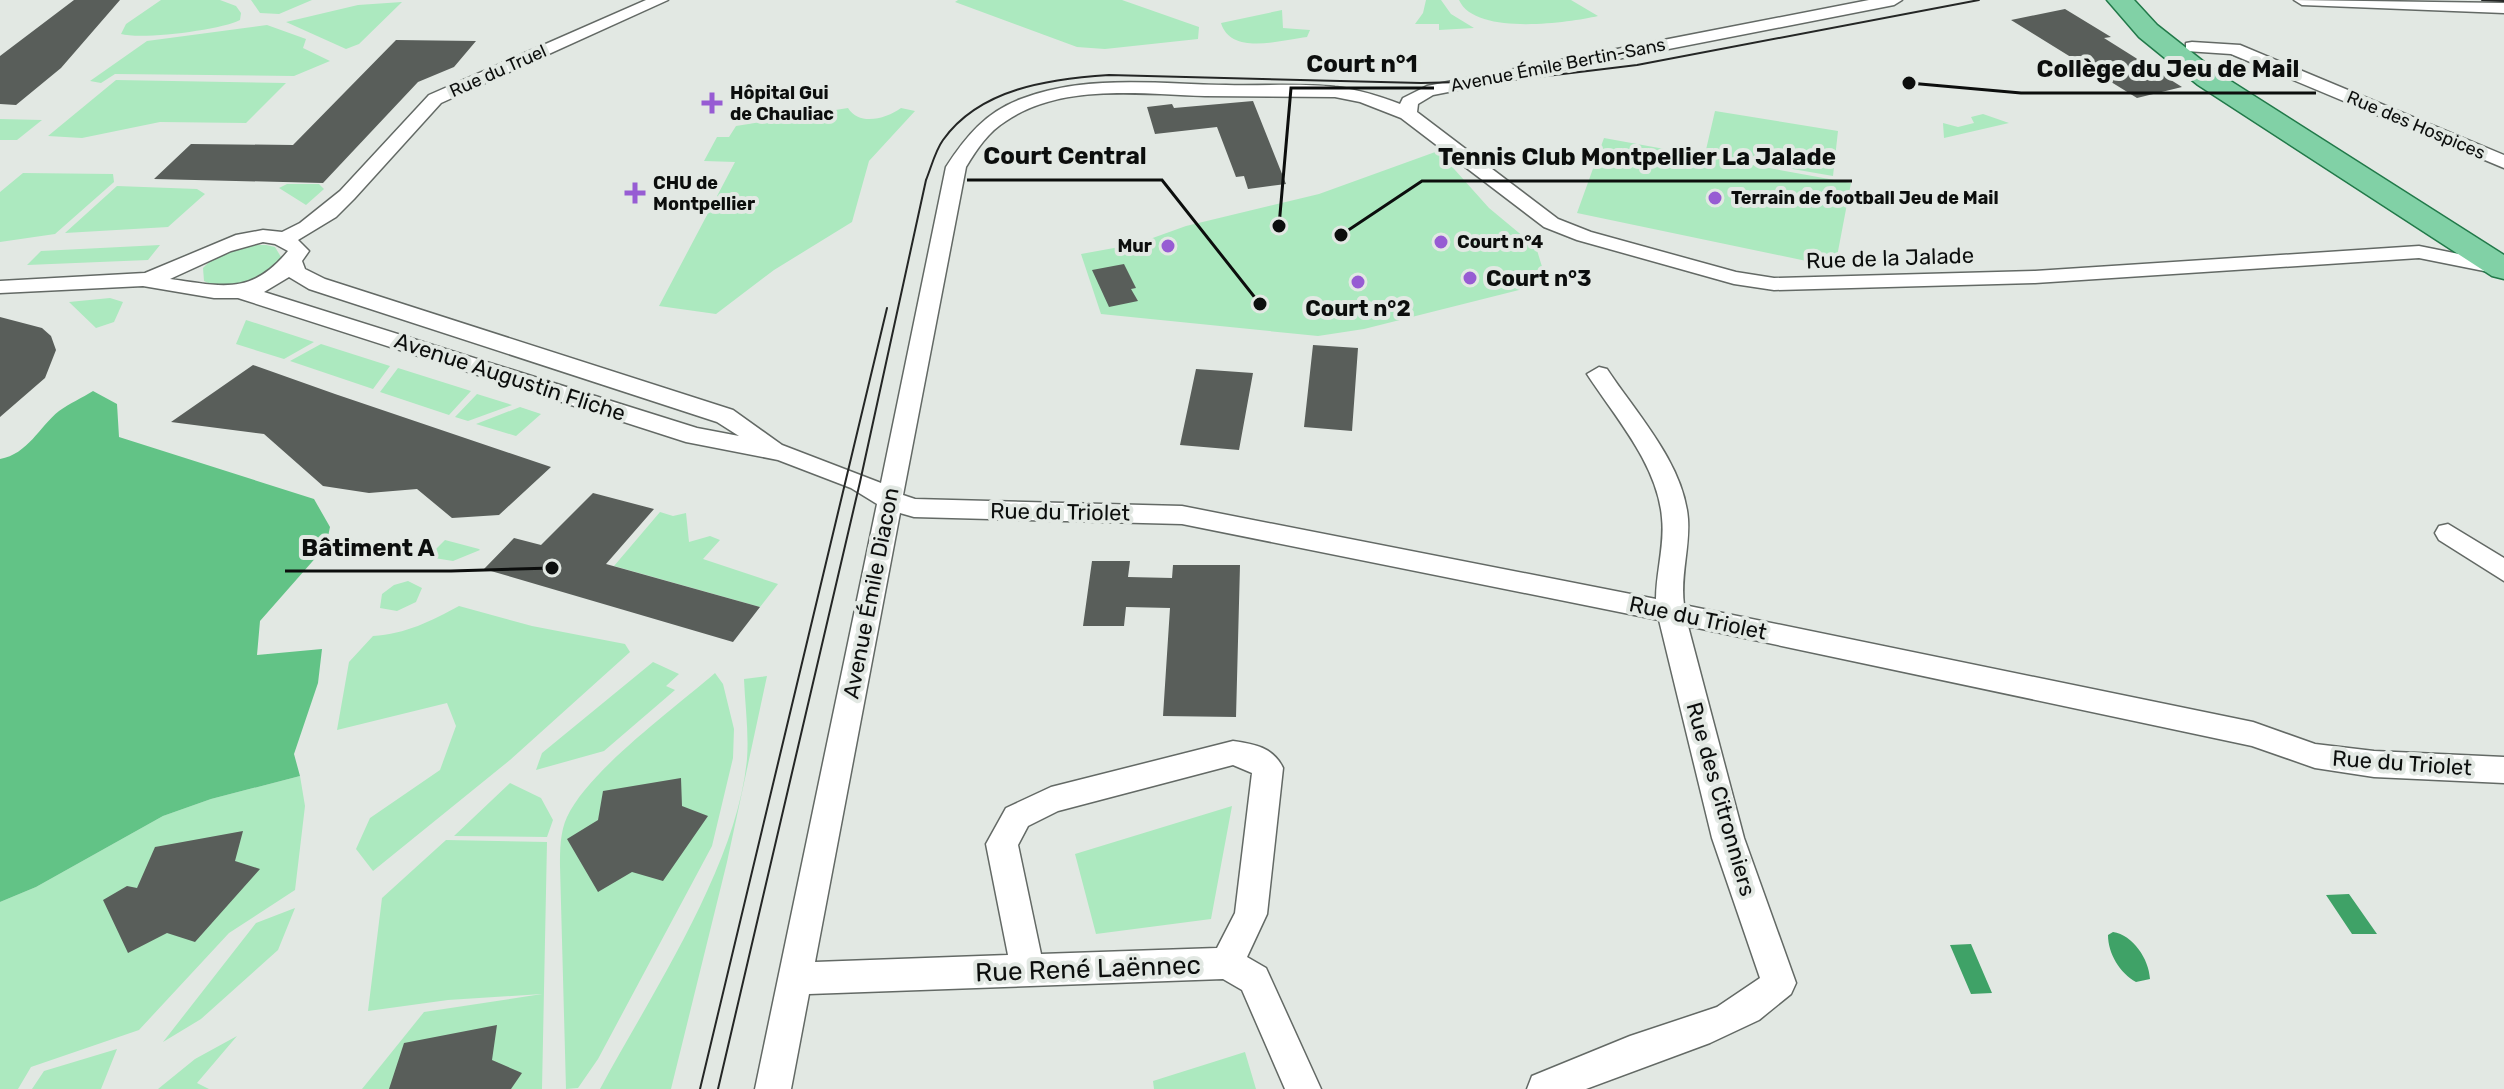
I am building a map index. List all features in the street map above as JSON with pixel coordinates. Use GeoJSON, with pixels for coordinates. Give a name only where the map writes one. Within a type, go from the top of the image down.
{"type":"FeatureCollection","features":[{"type":"Feature","properties":{"kind":"main road"},"geometry":{"type":"LineString","coordinates":[[2132,3],[2176,46],[2192,47],[2229,78],[2254,107]]}},
{"type":"Feature","properties":{"kind":"main road"},"geometry":{"type":"LineString","coordinates":[[2132,3],[2148,31],[2187,64],[2504,269]]}},
{"type":"Feature","properties":{"kind":"street","name":"Rue du Truel"},"geometry":{"type":"LineString","coordinates":[[241,292],[273,280],[291,252],[327,221],[417,114],[435,99],[660,0]]}},
{"type":"Feature","properties":{"kind":"street","name":"Avenue Émile Bertin-Sans"},"geometry":{"type":"LineString","coordinates":[[1408,114],[1409,102],[1427,91],[1894,0]]}},
{"type":"Feature","properties":{"kind":"street"},"geometry":{"type":"LineString","coordinates":[[2302,0],[2504,8]]}},
{"type":"Feature","properties":{"kind":"street","name":"Rue des Hospices"},"geometry":{"type":"LineString","coordinates":[[2192,47],[2234,49],[2504,162]]}},
{"type":"Feature","properties":{"kind":"street","name":"Avenue Émile Diacon"},"geometry":{"type":"LineString","coordinates":[[773,1089],[956,167],[967,142],[1001,114],[1046,96],[1090,89],[1335,92],[1364,97],[1408,114]]}},
{"type":"Feature","properties":{"kind":"street","name":"Rue de la Jalade"},"geometry":{"type":"LineString","coordinates":[[1408,114],[1551,223],[1584,236],[1734,278],[1774,284],[2035,277],[2419,252],[2504,269]]}},
{"type":"Feature","properties":{"kind":"street"},"geometry":{"type":"LineString","coordinates":[[2419,252],[2433,245],[2438,227]]}},
{"type":"Feature","properties":{"kind":"street"},"geometry":{"type":"LineString","coordinates":[[133,281],[195,263],[240,240],[270,236],[291,252]]}},
{"type":"Feature","properties":{"kind":"street","name":"Avenue Augustin Fliche"},"geometry":{"type":"LineString","coordinates":[[291,252],[296,272],[317,284],[725,416],[782,453]]}},
{"type":"Feature","properties":{"kind":"street"},"geometry":{"type":"LineString","coordinates":[[188,286],[186,279],[195,263]]}},
{"type":"Feature","properties":{"kind":"street"},"geometry":{"type":"LineString","coordinates":[[0,287],[133,281],[188,286],[202,293],[241,292]]}},
{"type":"Feature","properties":{"kind":"street","name":"Avenue Augustin Fliche"},"geometry":{"type":"LineString","coordinates":[[241,292],[695,436],[782,453],[860,482],[888,499]]}},
{"type":"Feature","properties":{"kind":"street","name":"Rue des Citronniers"},"geometry":{"type":"LineString","coordinates":[[1545,1089],[1631,1053],[1726,1020],[1760,1004],[1779,983],[1728,838],[1671,612],[1667,591],[1675,515],[1666,484],[1599,374]]}},
{"type":"Feature","properties":{"kind":"street","name":"Rue du Triolet"},"geometry":{"type":"LineString","coordinates":[[888,499],[914,508],[1182,515],[1671,612],[2253,734],[2315,756],[2374,764],[2504,770]]}},
{"type":"Feature","properties":{"kind":"street"},"geometry":{"type":"LineString","coordinates":[[2448,533],[2504,571]]}},
{"type":"Feature","properties":{"kind":"street"},"geometry":{"type":"LineString","coordinates":[[1028,973],[1002,844],[1017,817],[1051,800],[1233,753],[1253,756],[1268,768],[1251,914],[1227,963]]}},
{"type":"Feature","properties":{"kind":"street","name":"Rue René Laënnec"},"geometry":{"type":"LineString","coordinates":[[796,979],[1028,973],[1227,963],[1254,979],[1303,1089]]}},
{"type":"Feature","properties":{"kind":"shaded area"},"geometry":{"type":"Polygon","coordinates":[[[161,0],[220,0],[236,6],[241,13],[240,20],[181,33],[146,36],[121,34],[126,24],[161,0]]]}},
{"type":"Feature","properties":{"kind":"shaded area"},"geometry":{"type":"Polygon","coordinates":[[[251,0],[312,0],[279,14],[260,13],[251,0]]]}},
{"type":"Feature","properties":{"kind":"shaded area"},"geometry":{"type":"Polygon","coordinates":[[[1122,0],[1199,27],[1198,39],[1105,49],[1077,47],[955,2],[1122,0]]]}},
{"type":"Feature","properties":{"kind":"shaded area"},"geometry":{"type":"Polygon","coordinates":[[[1426,0],[1441,0],[1451,14],[1474,28],[1439,30],[1439,24],[1415,24],[1423,13],[1426,0]]]}},
{"type":"Feature","properties":{"kind":"shaded area"},"geometry":{"type":"Polygon","coordinates":[[[1459,0],[1571,0],[1598,16],[1545,24],[1502,23],[1483,19],[1468,11],[1459,0]]]}},
{"type":"Feature","properties":{"kind":"shaded area"},"geometry":{"type":"Polygon","coordinates":[[[402,2],[359,44],[346,49],[286,22],[358,5],[402,2]]]}},
{"type":"Feature","properties":{"kind":"shaded area"},"geometry":{"type":"Polygon","coordinates":[[[1282,10],[1283,28],[1310,30],[1307,37],[1271,43],[1245,43],[1226,33],[1221,23],[1282,10]]]}},
{"type":"Feature","properties":{"kind":"shaded area"},"geometry":{"type":"Polygon","coordinates":[[[267,25],[306,39],[303,48],[330,61],[294,76],[115,74],[101,83],[90,81],[147,41],[267,25]]]}},
{"type":"Feature","properties":{"kind":"shaded area"},"geometry":{"type":"Polygon","coordinates":[[[116,80],[286,83],[246,123],[160,122],[82,138],[48,136],[116,80]]]}},
{"type":"Feature","properties":{"kind":"shaded area"},"geometry":{"type":"Polygon","coordinates":[[[848,108],[853,114],[866,119],[881,118],[901,108],[915,111],[869,161],[852,222],[774,270],[716,314],[659,306],[735,162],[704,161],[717,137],[729,137],[736,126],[848,108]]]}},
{"type":"Feature","properties":{"kind":"shaded area"},"geometry":{"type":"Polygon","coordinates":[[[1715,111],[1838,131],[1833,176],[1705,154],[1715,111]]]}},
{"type":"Feature","properties":{"kind":"shaded area"},"geometry":{"type":"Polygon","coordinates":[[[1983,114],[2009,123],[1944,138],[1943,123],[1958,127],[1974,123],[1971,117],[1983,114]]]}},
{"type":"Feature","properties":{"kind":"shaded area"},"geometry":{"type":"Polygon","coordinates":[[[0,119],[42,120],[17,140],[0,140],[0,119]]]}},
{"type":"Feature","properties":{"kind":"shaded area","name":"Terrain de football Jeu de Mail"},"geometry":{"type":"Polygon","coordinates":[[[1604,138],[1851,183],[1835,267],[1577,213],[1604,138]]]}},
{"type":"Feature","properties":{"kind":"shaded area"},"geometry":{"type":"Polygon","coordinates":[[[1438,151],[1489,208],[1536,247],[1547,283],[1364,329],[1318,336],[1101,314],[1081,254],[1136,244],[1186,226],[1319,194],[1438,151]]]}},
{"type":"Feature","properties":{"kind":"shaded area"},"geometry":{"type":"Polygon","coordinates":[[[23,173],[113,174],[114,182],[55,234],[0,242],[0,192],[23,173]]]}},
{"type":"Feature","properties":{"kind":"shaded area"},"geometry":{"type":"Polygon","coordinates":[[[287,184],[319,184],[324,189],[306,205],[279,188],[287,184]]]}},
{"type":"Feature","properties":{"kind":"shaded area"},"geometry":{"type":"Polygon","coordinates":[[[117,186],[197,189],[205,194],[168,227],[65,233],[117,186]]]}},
{"type":"Feature","properties":{"kind":"shaded area"},"geometry":{"type":"Polygon","coordinates":[[[160,245],[148,260],[27,265],[41,251],[160,245]]]}},
{"type":"Feature","properties":{"kind":"shaded area"},"geometry":{"type":"Polygon","coordinates":[[[240,247],[275,247],[281,257],[268,273],[258,279],[224,286],[204,281],[203,268],[216,257],[240,247]]]}},
{"type":"Feature","properties":{"kind":"shaded area"},"geometry":{"type":"Polygon","coordinates":[[[110,298],[123,302],[114,322],[96,328],[69,302],[110,298]]]}},
{"type":"Feature","properties":{"kind":"shaded area"},"geometry":{"type":"Polygon","coordinates":[[[246,320],[314,342],[284,359],[236,344],[246,320]]]}},
{"type":"Feature","properties":{"kind":"shaded area"},"geometry":{"type":"Polygon","coordinates":[[[321,344],[390,366],[373,389],[290,361],[321,344]]]}},
{"type":"Feature","properties":{"kind":"shaded area"},"geometry":{"type":"Polygon","coordinates":[[[398,368],[471,391],[449,415],[380,392],[398,368]]]}},
{"type":"Feature","properties":{"kind":"shaded area"},"geometry":{"type":"Polygon","coordinates":[[[93,391],[117,404],[119,437],[314,499],[330,527],[326,546],[260,621],[257,655],[322,649],[318,683],[294,754],[300,776],[211,799],[163,816],[36,887],[0,902],[0,459],[18,452],[59,411],[93,391]]]}},
{"type":"Feature","properties":{"kind":"shaded area"},"geometry":{"type":"Polygon","coordinates":[[[477,394],[512,405],[468,421],[455,417],[477,394]]]}},
{"type":"Feature","properties":{"kind":"shaded area"},"geometry":{"type":"Polygon","coordinates":[[[520,407],[541,414],[516,436],[476,424],[520,407]]]}},
{"type":"Feature","properties":{"kind":"shaded area"},"geometry":{"type":"Polygon","coordinates":[[[660,512],[673,516],[686,513],[689,542],[710,536],[720,540],[703,559],[778,584],[760,607],[614,566],[660,512]]]}},
{"type":"Feature","properties":{"kind":"shaded area"},"geometry":{"type":"Polygon","coordinates":[[[445,540],[480,550],[453,561],[428,557],[445,540]]]}},
{"type":"Feature","properties":{"kind":"shaded area"},"geometry":{"type":"Polygon","coordinates":[[[408,581],[422,588],[416,602],[397,611],[380,608],[382,594],[394,585],[408,581]]]}},
{"type":"Feature","properties":{"kind":"shaded area"},"geometry":{"type":"Polygon","coordinates":[[[459,606],[532,626],[625,644],[630,652],[510,760],[373,871],[356,849],[370,818],[440,770],[456,726],[447,703],[337,730],[349,662],[373,636],[407,630],[459,606]]]}},
{"type":"Feature","properties":{"kind":"shaded area"},"geometry":{"type":"Polygon","coordinates":[[[653,662],[679,674],[666,686],[675,690],[604,751],[536,770],[542,753],[653,662]]]}},
{"type":"Feature","properties":{"kind":"shaded area"},"geometry":{"type":"Polygon","coordinates":[[[715,673],[723,684],[734,729],[733,758],[712,846],[598,1059],[578,1088],[566,1089],[560,866],[561,841],[567,817],[578,799],[613,760],[715,673]]]}},
{"type":"Feature","properties":{"kind":"shaded area"},"geometry":{"type":"Polygon","coordinates":[[[767,676],[727,862],[671,1089],[600,1089],[710,886],[740,800],[747,759],[744,679],[767,676]]]}},
{"type":"Feature","properties":{"kind":"shaded area"},"geometry":{"type":"Polygon","coordinates":[[[300,776],[305,806],[295,890],[229,933],[139,1030],[31,1067],[18,1089],[0,1089],[0,902],[36,887],[163,816],[211,799],[300,776]]]}},
{"type":"Feature","properties":{"kind":"shaded area"},"geometry":{"type":"Polygon","coordinates":[[[510,783],[541,798],[553,820],[547,837],[454,836],[510,783]]]}},
{"type":"Feature","properties":{"kind":"shaded area"},"geometry":{"type":"Polygon","coordinates":[[[1232,806],[1211,919],[1096,934],[1075,854],[1232,806]]]}},
{"type":"Feature","properties":{"kind":"shaded area"},"geometry":{"type":"Polygon","coordinates":[[[446,840],[547,842],[542,1089],[362,1089],[424,1012],[542,994],[448,1000],[368,1011],[382,898],[446,840]]]}},
{"type":"Feature","properties":{"kind":"shaded area"},"geometry":{"type":"Polygon","coordinates":[[[2349,894],[2377,934],[2352,934],[2326,895],[2349,894]]]}},
{"type":"Feature","properties":{"kind":"shaded area"},"geometry":{"type":"Polygon","coordinates":[[[295,908],[278,950],[201,1019],[163,1042],[256,923],[295,908]]]}},
{"type":"Feature","properties":{"kind":"shaded area"},"geometry":{"type":"Polygon","coordinates":[[[2113,932],[2127,938],[2139,949],[2150,979],[2136,982],[2120,968],[2109,942],[2108,935],[2113,932]]]}},
{"type":"Feature","properties":{"kind":"shaded area"},"geometry":{"type":"Polygon","coordinates":[[[1971,944],[1992,993],[1971,994],[1950,945],[1971,944]]]}},
{"type":"Feature","properties":{"kind":"shaded area"},"geometry":{"type":"Polygon","coordinates":[[[237,1036],[197,1083],[209,1089],[158,1089],[195,1059],[237,1036]]]}},
{"type":"Feature","properties":{"kind":"shaded area"},"geometry":{"type":"Polygon","coordinates":[[[117,1049],[101,1089],[32,1089],[44,1071],[117,1049]]]}},
{"type":"Feature","properties":{"kind":"shaded area"},"geometry":{"type":"Polygon","coordinates":[[[1245,1052],[1256,1089],[1154,1089],[1153,1081],[1245,1052]]]}},
{"type":"Feature","properties":{"kind":"building"},"geometry":{"type":"Polygon","coordinates":[[[74,0],[120,0],[61,68],[16,105],[0,104],[0,56],[74,0]]]}},
{"type":"Feature","properties":{"kind":"building"},"geometry":{"type":"Polygon","coordinates":[[[2065,9],[2111,37],[2104,38],[2182,87],[2137,98],[2011,20],[2065,9]]]}},
{"type":"Feature","properties":{"kind":"building"},"geometry":{"type":"Polygon","coordinates":[[[396,40],[476,41],[454,67],[418,82],[323,183],[154,179],[191,144],[293,145],[396,40]]]}},
{"type":"Feature","properties":{"kind":"building"},"geometry":{"type":"Polygon","coordinates":[[[1253,101],[1286,184],[1248,189],[1244,176],[1236,177],[1217,127],[1155,134],[1147,107],[1172,104],[1174,108],[1253,101]]]}},
{"type":"Feature","properties":{"kind":"building"},"geometry":{"type":"Polygon","coordinates":[[[1124,264],[1136,288],[1131,289],[1138,301],[1109,307],[1092,270],[1124,264]]]}},
{"type":"Feature","properties":{"kind":"building"},"geometry":{"type":"Polygon","coordinates":[[[0,317],[42,328],[51,336],[56,350],[45,378],[0,417],[0,317]]]}},
{"type":"Feature","properties":{"kind":"building"},"geometry":{"type":"Polygon","coordinates":[[[1313,345],[1358,348],[1352,431],[1304,427],[1313,345]]]}},
{"type":"Feature","properties":{"kind":"building"},"geometry":{"type":"Polygon","coordinates":[[[253,365],[551,467],[499,515],[452,518],[417,489],[369,493],[323,486],[264,434],[171,422],[253,365]]]}},
{"type":"Feature","properties":{"kind":"building"},"geometry":{"type":"Polygon","coordinates":[[[1196,369],[1253,373],[1239,450],[1180,445],[1196,369]]]}},
{"type":"Feature","properties":{"kind":"building"},"geometry":{"type":"Polygon","coordinates":[[[593,493],[654,509],[606,564],[760,607],[733,642],[484,569],[514,538],[541,545],[593,493]]]}},
{"type":"Feature","properties":{"kind":"building"},"geometry":{"type":"Polygon","coordinates":[[[1092,561],[1130,561],[1128,577],[1172,578],[1173,565],[1240,565],[1236,717],[1163,716],[1170,608],[1126,607],[1124,626],[1083,626],[1092,561]]]}},
{"type":"Feature","properties":{"kind":"building"},"geometry":{"type":"Polygon","coordinates":[[[681,778],[682,806],[708,816],[663,881],[632,872],[598,892],[567,839],[598,820],[603,791],[681,778]]]}},
{"type":"Feature","properties":{"kind":"building"},"geometry":{"type":"Polygon","coordinates":[[[243,831],[235,861],[260,869],[195,942],[167,933],[128,953],[103,900],[127,886],[137,888],[155,847],[243,831]]]}},
{"type":"Feature","properties":{"kind":"building"},"geometry":{"type":"Polygon","coordinates":[[[497,1025],[492,1060],[522,1073],[511,1089],[389,1089],[404,1043],[497,1025]]]}},
{"type":"Feature","properties":{"kind":"tram line"},"geometry":{"type":"LineString","coordinates":[[718,1089],[860,482],[926,180],[940,144],[958,122],[996,98],[1063,80],[1109,75],[1421,83],[1505,81],[1637,65],[1979,0]]}},
{"type":"Feature","properties":{"kind":"tram line"},"geometry":{"type":"LineString","coordinates":[[2482,0],[2504,1]]}},
{"type":"Feature","properties":{"kind":"tram line"},"geometry":{"type":"LineString","coordinates":[[700,1089],[887,308]]}},
{"type":"Feature","properties":{"kind":"place","name":"Collège du Jeu de Mail"},"geometry":{"type":"Point","coordinates":[1909,83]}},
{"type":"Feature","properties":{"kind":"place","name":"Hôpital Gui de Chauliac"},"geometry":{"type":"Point","coordinates":[712,103]}},
{"type":"Feature","properties":{"kind":"place","name":"CHU de Montpellier"},"geometry":{"type":"Point","coordinates":[635,193]}},
{"type":"Feature","properties":{"kind":"place","name":"Terrain de football Jeu de Mail"},"geometry":{"type":"Point","coordinates":[1715,198]}},
{"type":"Feature","properties":{"kind":"place","name":"Court n°1"},"geometry":{"type":"Point","coordinates":[1279,226]}},
{"type":"Feature","properties":{"kind":"place","name":"Tennis Club Montpellier La Jalade"},"geometry":{"type":"Point","coordinates":[1341,235]}},
{"type":"Feature","properties":{"kind":"place","name":"Court n°4"},"geometry":{"type":"Point","coordinates":[1441,242]}},
{"type":"Feature","properties":{"kind":"place","name":"Mur"},"geometry":{"type":"Point","coordinates":[1168,246]}},
{"type":"Feature","properties":{"kind":"place","name":"Court n°3"},"geometry":{"type":"Point","coordinates":[1470,278]}},
{"type":"Feature","properties":{"kind":"place","name":"Court n°2"},"geometry":{"type":"Point","coordinates":[1358,282]}},
{"type":"Feature","properties":{"kind":"place","name":"Court Central"},"geometry":{"type":"Point","coordinates":[1260,304]}},
{"type":"Feature","properties":{"kind":"place","name":"Bâtiment A"},"geometry":{"type":"Point","coordinates":[552,568]}}]}
